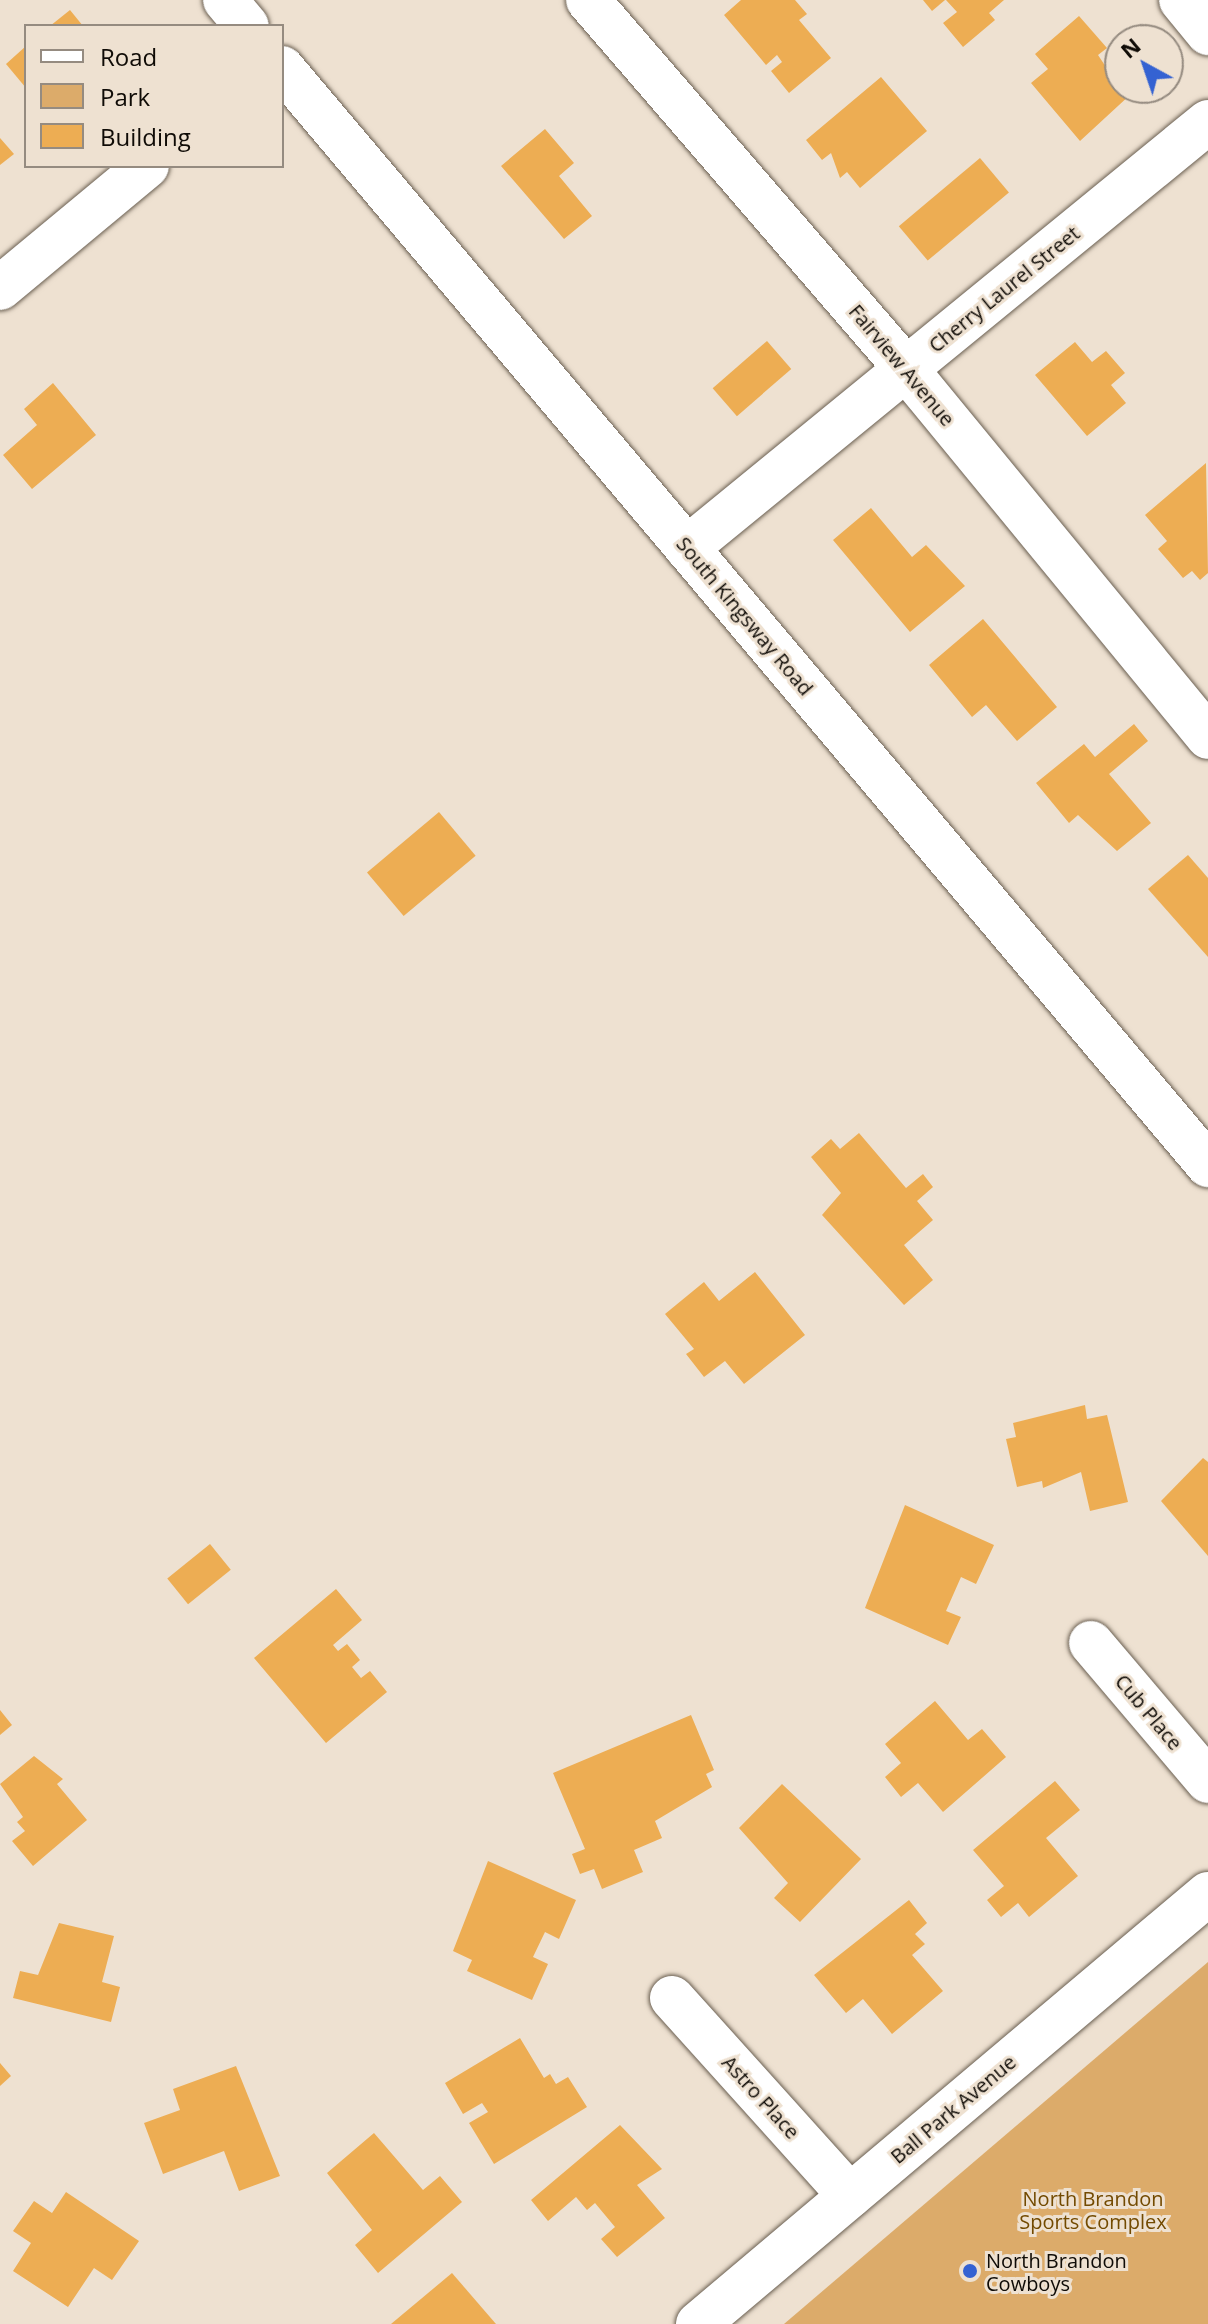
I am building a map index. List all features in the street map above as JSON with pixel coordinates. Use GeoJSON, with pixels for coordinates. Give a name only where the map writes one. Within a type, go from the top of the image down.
{"type":"FeatureCollection","features":[{"type":"Feature","properties":{"kind":"street"},"geometry":{"type":"LineString","coordinates":[[225,0],[245,24]]}},
{"type":"Feature","properties":{"kind":"street","name":"Fairview Avenue"},"geometry":{"type":"LineString","coordinates":[[588,0],[906,369],[1208,737]]}},
{"type":"Feature","properties":{"kind":"street"},"geometry":{"type":"LineString","coordinates":[[1181,0],[1208,33]]}},
{"type":"Feature","properties":{"kind":"street","name":"South Kingsway Road"},"geometry":{"type":"LineString","coordinates":[[284,70],[1208,1165]]}},
{"type":"Feature","properties":{"kind":"street","name":"Cherry Laurel Street"},"geometry":{"type":"LineString","coordinates":[[687,548],[1208,122]]}},
{"type":"Feature","properties":{"kind":"street"},"geometry":{"type":"LineString","coordinates":[[0,288],[145,168]]}},
{"type":"Feature","properties":{"kind":"street","name":"Cub Place"},"geometry":{"type":"LineString","coordinates":[[1091,1643],[1208,1781]]}},
{"type":"Feature","properties":{"kind":"street","name":"Ball Park Avenue"},"geometry":{"type":"LineString","coordinates":[[698,2324],[1208,1894]]}},
{"type":"Feature","properties":{"kind":"street","name":"Astro Place"},"geometry":{"type":"LineString","coordinates":[[672,1998],[850,2196]]}},
{"type":"Feature","properties":{"kind":"green space","name":"North Brandon Sports Complex"},"geometry":{"type":"Polygon","coordinates":[[[1208,1962],[1208,2324],[784,2324],[1208,1962]]]}},
{"type":"Feature","properties":{"kind":"building"},"geometry":{"type":"Polygon","coordinates":[[[741,0],[795,0],[807,14],[799,20],[831,58],[789,93],[771,71],[782,62],[777,55],[766,65],[724,15],[741,0]]]}},
{"type":"Feature","properties":{"kind":"building"},"geometry":{"type":"Polygon","coordinates":[[[923,0],[945,0],[932,11],[923,0]]]}},
{"type":"Feature","properties":{"kind":"building"},"geometry":{"type":"Polygon","coordinates":[[[946,0],[1004,0],[989,13],[995,20],[963,47],[943,23],[957,12],[946,0]]]}},
{"type":"Feature","properties":{"kind":"building"},"geometry":{"type":"Polygon","coordinates":[[[70,10],[81,24],[52,24],[70,10]]]}},
{"type":"Feature","properties":{"kind":"building"},"geometry":{"type":"Polygon","coordinates":[[[1079,16],[1104,45],[1104,50],[1098,55],[1104,64],[1104,104],[1120,104],[1080,141],[1031,83],[1048,69],[1035,54],[1079,16]]]}},
{"type":"Feature","properties":{"kind":"building"},"geometry":{"type":"Polygon","coordinates":[[[24,48],[24,86],[6,64],[24,48]]]}},
{"type":"Feature","properties":{"kind":"building"},"geometry":{"type":"Polygon","coordinates":[[[881,77],[927,131],[860,188],[847,172],[840,178],[831,153],[822,160],[806,140],[881,77]]]}},
{"type":"Feature","properties":{"kind":"building"},"geometry":{"type":"Polygon","coordinates":[[[545,129],[574,163],[559,176],[592,216],[564,239],[501,166],[545,129]]]}},
{"type":"Feature","properties":{"kind":"building"},"geometry":{"type":"Polygon","coordinates":[[[0,138],[14,154],[0,165],[0,138]]]}},
{"type":"Feature","properties":{"kind":"building"},"geometry":{"type":"Polygon","coordinates":[[[980,158],[1009,192],[928,261],[899,226],[980,158]]]}},
{"type":"Feature","properties":{"kind":"building"},"geometry":{"type":"Polygon","coordinates":[[[767,341],[791,369],[737,416],[713,388],[767,341]]]}},
{"type":"Feature","properties":{"kind":"building"},"geometry":{"type":"Polygon","coordinates":[[[1075,342],[1092,362],[1106,351],[1125,373],[1111,385],[1126,403],[1087,436],[1035,375],[1075,342]]]}},
{"type":"Feature","properties":{"kind":"building"},"geometry":{"type":"Polygon","coordinates":[[[53,383],[96,435],[32,489],[3,455],[37,425],[24,409],[53,383]]]}},
{"type":"Feature","properties":{"kind":"building"},"geometry":{"type":"Polygon","coordinates":[[[1206,463],[1208,573],[1200,580],[1192,571],[1183,578],[1158,549],[1167,541],[1145,515],[1206,463]]]}},
{"type":"Feature","properties":{"kind":"building"},"geometry":{"type":"Polygon","coordinates":[[[871,508],[912,557],[926,545],[965,586],[910,632],[833,540],[871,508]]]}},
{"type":"Feature","properties":{"kind":"building"},"geometry":{"type":"Polygon","coordinates":[[[983,619],[1057,707],[1017,741],[986,705],[972,717],[929,665],[983,619]]]}},
{"type":"Feature","properties":{"kind":"building"},"geometry":{"type":"Polygon","coordinates":[[[1134,724],[1148,741],[1109,774],[1151,823],[1117,851],[1078,815],[1069,823],[1036,783],[1084,744],[1095,757],[1134,724]]]}},
{"type":"Feature","properties":{"kind":"building"},"geometry":{"type":"Polygon","coordinates":[[[439,812],[476,856],[404,916],[367,872],[439,812]]]}},
{"type":"Feature","properties":{"kind":"building"},"geometry":{"type":"Polygon","coordinates":[[[1188,855],[1208,878],[1208,957],[1148,889],[1188,855]]]}},
{"type":"Feature","properties":{"kind":"building"},"geometry":{"type":"Polygon","coordinates":[[[859,1133],[906,1188],[923,1174],[933,1187],[917,1201],[933,1220],[904,1245],[933,1280],[904,1305],[822,1215],[841,1193],[811,1157],[831,1139],[840,1149],[859,1133]]]}},
{"type":"Feature","properties":{"kind":"building"},"geometry":{"type":"Polygon","coordinates":[[[755,1272],[805,1335],[744,1384],[725,1361],[704,1377],[686,1354],[694,1349],[665,1314],[704,1282],[719,1301],[755,1272]]]}},
{"type":"Feature","properties":{"kind":"building"},"geometry":{"type":"Polygon","coordinates":[[[1085,1405],[1087,1419],[1107,1415],[1128,1502],[1090,1511],[1081,1472],[1043,1488],[1042,1481],[1017,1487],[1006,1439],[1016,1437],[1013,1423],[1085,1405]]]}},
{"type":"Feature","properties":{"kind":"building"},"geometry":{"type":"Polygon","coordinates":[[[1203,1458],[1208,1462],[1208,1556],[1161,1501],[1203,1458]]]}},
{"type":"Feature","properties":{"kind":"building"},"geometry":{"type":"Polygon","coordinates":[[[905,1505],[994,1545],[976,1584],[961,1577],[946,1611],[961,1617],[948,1645],[865,1608],[905,1505]]]}},
{"type":"Feature","properties":{"kind":"building"},"geometry":{"type":"Polygon","coordinates":[[[210,1544],[231,1570],[188,1604],[167,1579],[210,1544]]]}},
{"type":"Feature","properties":{"kind":"building"},"geometry":{"type":"Polygon","coordinates":[[[336,1589],[362,1620],[333,1645],[338,1651],[347,1644],[360,1660],[352,1667],[361,1678],[370,1671],[387,1692],[326,1743],[254,1658],[336,1589]]]}},
{"type":"Feature","properties":{"kind":"building"},"geometry":{"type":"Polygon","coordinates":[[[935,1701],[968,1740],[982,1729],[1006,1757],[943,1812],[918,1783],[901,1797],[885,1777],[901,1763],[885,1744],[935,1701]]]}},
{"type":"Feature","properties":{"kind":"building"},"geometry":{"type":"Polygon","coordinates":[[[0,1710],[12,1725],[0,1735],[0,1710]]]}},
{"type":"Feature","properties":{"kind":"building"},"geometry":{"type":"Polygon","coordinates":[[[691,1715],[714,1770],[706,1774],[712,1787],[655,1821],[662,1838],[634,1850],[643,1872],[602,1889],[594,1869],[580,1874],[572,1854],[585,1849],[553,1773],[691,1715]]]}},
{"type":"Feature","properties":{"kind":"building"},"geometry":{"type":"Polygon","coordinates":[[[34,1756],[63,1779],[57,1784],[87,1820],[33,1866],[12,1841],[25,1831],[17,1822],[23,1817],[0,1784],[34,1756]]]}},
{"type":"Feature","properties":{"kind":"building"},"geometry":{"type":"Polygon","coordinates":[[[1055,1781],[1080,1810],[1046,1838],[1078,1876],[1029,1917],[1018,1903],[1001,1917],[987,1900],[1004,1886],[973,1850],[1055,1781]]]}},
{"type":"Feature","properties":{"kind":"building"},"geometry":{"type":"Polygon","coordinates":[[[782,1784],[861,1859],[800,1922],[774,1898],[788,1883],[739,1828],[782,1784]]]}},
{"type":"Feature","properties":{"kind":"building"},"geometry":{"type":"Polygon","coordinates":[[[488,1861],[576,1900],[559,1939],[545,1932],[533,1957],[548,1964],[532,2000],[467,1971],[472,1960],[453,1951],[488,1861]]]}},
{"type":"Feature","properties":{"kind":"building"},"geometry":{"type":"Polygon","coordinates":[[[909,1900],[927,1923],[915,1934],[925,1944],[912,1955],[943,1991],[892,2034],[863,1999],[846,2013],[814,1975],[909,1900]]]}},
{"type":"Feature","properties":{"kind":"building"},"geometry":{"type":"Polygon","coordinates":[[[59,1923],[114,1936],[102,1982],[120,1987],[111,2022],[13,1998],[20,1971],[38,1975],[59,1923]]]}},
{"type":"Feature","properties":{"kind":"building"},"geometry":{"type":"Polygon","coordinates":[[[520,2038],[544,2078],[550,2074],[556,2084],[568,2077],[587,2107],[494,2164],[469,2123],[488,2112],[482,2103],[463,2114],[445,2083],[520,2038]]]}},
{"type":"Feature","properties":{"kind":"building"},"geometry":{"type":"Polygon","coordinates":[[[0,2063],[11,2076],[0,2086],[0,2063]]]}},
{"type":"Feature","properties":{"kind":"building"},"geometry":{"type":"Polygon","coordinates":[[[236,2066],[280,2176],[239,2191],[224,2151],[163,2174],[144,2123],[180,2110],[173,2089],[236,2066]]]}},
{"type":"Feature","properties":{"kind":"building"},"geometry":{"type":"Polygon","coordinates":[[[620,2125],[662,2169],[637,2185],[665,2218],[617,2257],[601,2239],[615,2227],[595,2203],[587,2210],[576,2197],[548,2221],[531,2200],[620,2125]]]}},
{"type":"Feature","properties":{"kind":"building"},"geometry":{"type":"Polygon","coordinates":[[[374,2133],[423,2190],[440,2176],[462,2202],[378,2273],[355,2245],[372,2230],[327,2173],[374,2133]]]}},
{"type":"Feature","properties":{"kind":"building"},"geometry":{"type":"Polygon","coordinates":[[[66,2192],[139,2241],[112,2280],[94,2268],[68,2307],[13,2271],[31,2243],[13,2231],[34,2201],[52,2213],[66,2192]]]}},
{"type":"Feature","properties":{"kind":"building"},"geometry":{"type":"Polygon","coordinates":[[[452,2273],[496,2324],[391,2324],[452,2273]]]}},
{"type":"Feature","properties":{"kind":"place","name":"North Brandon Cowboys"},"geometry":{"type":"Point","coordinates":[970,2271]}}]}
